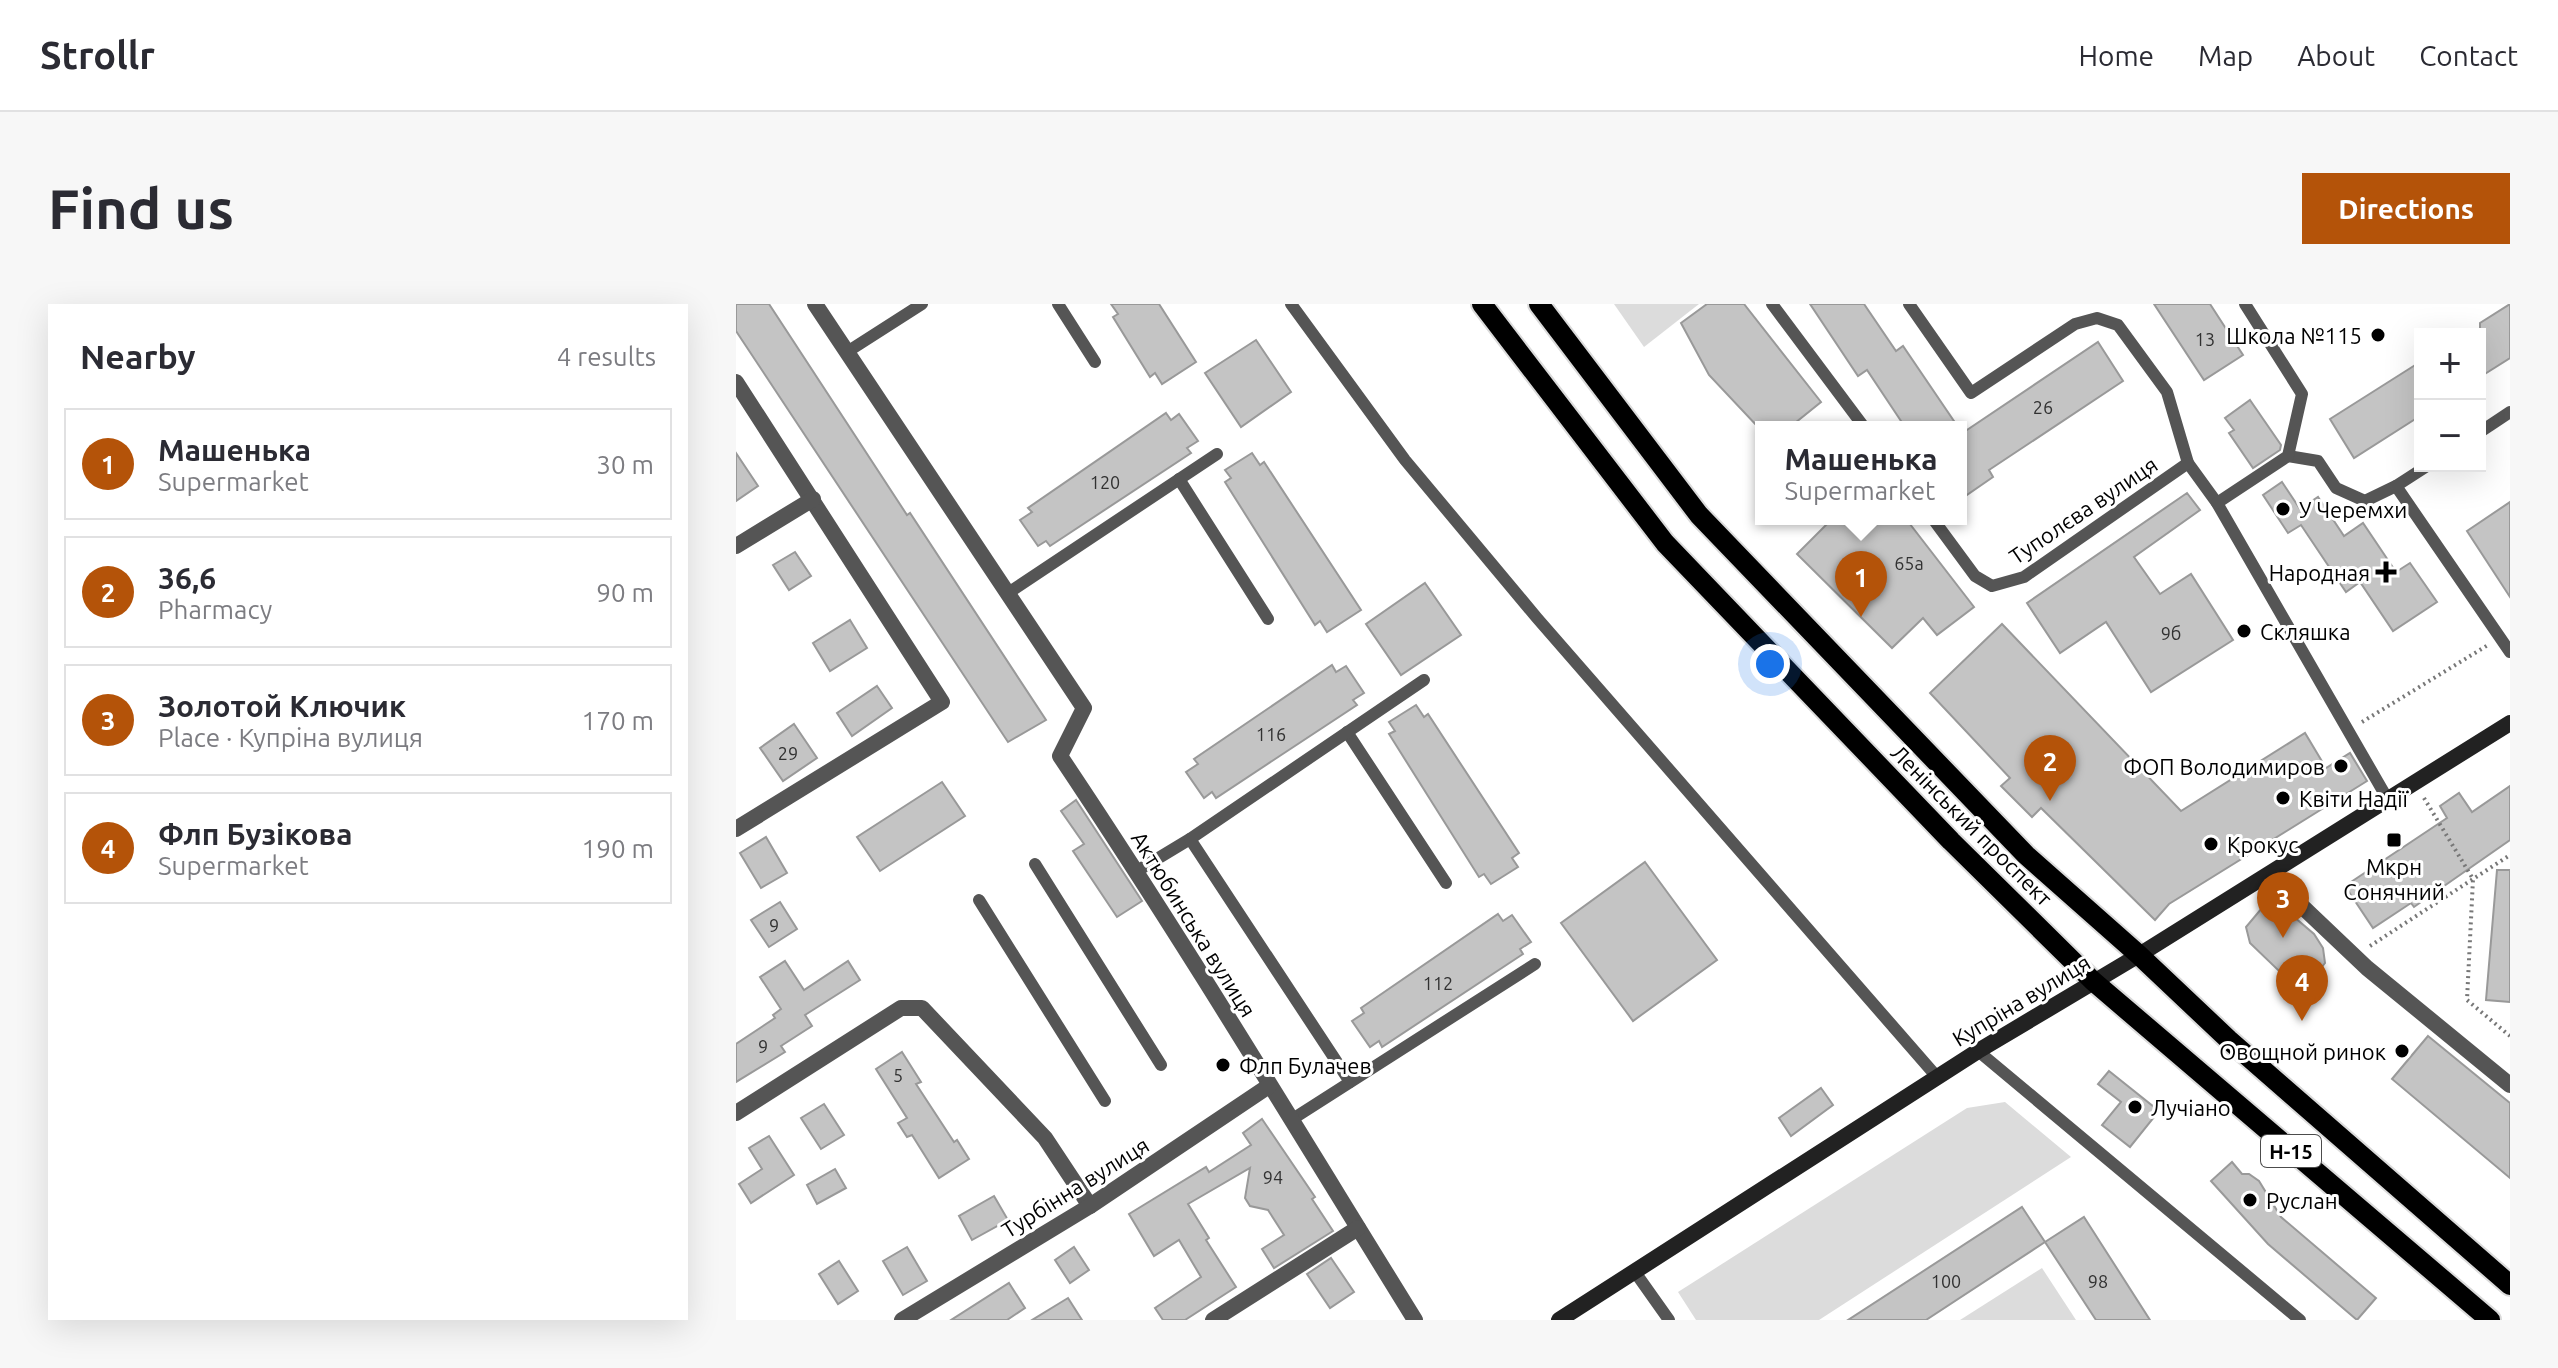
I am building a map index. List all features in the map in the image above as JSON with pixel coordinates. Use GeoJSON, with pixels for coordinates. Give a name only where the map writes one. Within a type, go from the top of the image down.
{"type":"FeatureCollection","features":[{"type":"Feature","properties":{"kind":"main road","name":"Ленінський проспект"},"geometry":{"type":"LineString","coordinates":[[1482,304],[1665,543],[1951,841],[2093,981],[2490,1320]]}},
{"type":"Feature","properties":{"kind":"main road","name":"Ленінський проспект"},"geometry":{"type":"LineString","coordinates":[[1539,304],[1699,515],[2026,855],[2229,1040],[2510,1285]]}},
{"type":"Feature","properties":{"kind":"main road","name":"Купріна вулиця"},"geometry":{"type":"LineString","coordinates":[[1559,1320],[1978,1051],[2269,875],[2510,723]]}},
{"type":"Feature","properties":{"kind":"street"},"geometry":{"type":"LineString","coordinates":[[815,304],[1008,593]]}},
{"type":"Feature","properties":{"kind":"street"},"geometry":{"type":"LineString","coordinates":[[736,382],[942,702],[736,829]]}},
{"type":"Feature","properties":{"kind":"street"},"geometry":{"type":"LineString","coordinates":[[736,546],[813,499]]}},
{"type":"Feature","properties":{"kind":"street","name":"Актюбинська вулиця"},"geometry":{"type":"LineString","coordinates":[[1008,593],[1084,708],[1060,756],[1137,871],[1415,1320]]}},
{"type":"Feature","properties":{"kind":"street"},"geometry":{"type":"LineString","coordinates":[[2269,875],[2354,956],[2510,1085]]}},
{"type":"Feature","properties":{"kind":"street"},"geometry":{"type":"LineString","coordinates":[[736,1113],[901,1008],[922,1008],[1045,1138],[1090,1206]]}},
{"type":"Feature","properties":{"kind":"street","name":"Турбінна вулиця"},"geometry":{"type":"LineString","coordinates":[[902,1320],[1090,1206],[1269,1086]]}},
{"type":"Feature","properties":{"kind":"street"},"geometry":{"type":"LineString","coordinates":[[1213,1320],[1358,1228]]}},
{"type":"Feature","properties":{"kind":"lane"},"geometry":{"type":"LineString","coordinates":[[847,352],[922,304]]}},
{"type":"Feature","properties":{"kind":"lane"},"geometry":{"type":"LineString","coordinates":[[1058,304],[1095,362]]}},
{"type":"Feature","properties":{"kind":"lane"},"geometry":{"type":"LineString","coordinates":[[1291,304],[1405,460],[1547,629],[1937,1077]]}},
{"type":"Feature","properties":{"kind":"lane"},"geometry":{"type":"LineString","coordinates":[[1772,304],[1860,421]]}},
{"type":"Feature","properties":{"kind":"lane"},"geometry":{"type":"LineString","coordinates":[[1909,304],[1971,393],[2075,324],[2097,318],[2118,325],[2167,392],[2188,463],[2217,503],[2387,798]]}},
{"type":"Feature","properties":{"kind":"lane"},"geometry":{"type":"LineString","coordinates":[[2245,304],[2302,394],[2288,456]]}},
{"type":"Feature","properties":{"kind":"lane"},"geometry":{"type":"LineString","coordinates":[[2486,428],[2510,412]]}},
{"type":"Feature","properties":{"kind":"lane"},"geometry":{"type":"LineString","coordinates":[[1008,593],[1217,454]]}},
{"type":"Feature","properties":{"kind":"lane"},"geometry":{"type":"LineString","coordinates":[[2217,503],[2288,456],[2318,461],[2336,488],[2365,501],[2418,472]]}},
{"type":"Feature","properties":{"kind":"lane","name":"Туполєва вулиця"},"geometry":{"type":"LineString","coordinates":[[1937,525],[1975,576],[1992,586],[2024,577],[2188,463]]}},
{"type":"Feature","properties":{"kind":"lane"},"geometry":{"type":"LineString","coordinates":[[1179,479],[1268,619]]}},
{"type":"Feature","properties":{"kind":"lane"},"geometry":{"type":"LineString","coordinates":[[2396,486],[2510,652]]}},
{"type":"Feature","properties":{"kind":"lane"},"geometry":{"type":"LineString","coordinates":[[1137,871],[1190,839],[1424,680]]}},
{"type":"Feature","properties":{"kind":"lane"},"geometry":{"type":"LineString","coordinates":[[1347,732],[1446,883]]}},
{"type":"Feature","properties":{"kind":"lane"},"geometry":{"type":"LineString","coordinates":[[1190,839],[1350,1082]]}},
{"type":"Feature","properties":{"kind":"lane"},"geometry":{"type":"LineString","coordinates":[[1035,864],[1161,1065]]}},
{"type":"Feature","properties":{"kind":"lane"},"geometry":{"type":"LineString","coordinates":[[979,900],[1105,1101]]}},
{"type":"Feature","properties":{"kind":"lane"},"geometry":{"type":"LineString","coordinates":[[1291,1120],[1535,964]]}},
{"type":"Feature","properties":{"kind":"lane"},"geometry":{"type":"LineString","coordinates":[[1978,1051],[2300,1320]]}},
{"type":"Feature","properties":{"kind":"lane"},"geometry":{"type":"LineString","coordinates":[[1635,1272],[1669,1320]]}},
{"type":"Feature","properties":{"kind":"path"},"geometry":{"type":"LineString","coordinates":[[2349,730],[2500,638]]}},
{"type":"Feature","properties":{"kind":"path"},"geometry":{"type":"LineString","coordinates":[[2414,782],[2473,879],[2467,1000],[2510,1036]]}},
{"type":"Feature","properties":{"kind":"path"},"geometry":{"type":"LineString","coordinates":[[2354,956],[2510,855]]}},
{"type":"Feature","properties":{"kind":"shaded area"},"geometry":{"type":"Polygon","coordinates":[[[1614,304],[1699,304],[1644,347],[1614,304]]]}},
{"type":"Feature","properties":{"kind":"shaded area"},"geometry":{"type":"Polygon","coordinates":[[[2005,1102],[2071,1157],[1819,1320],[1696,1320],[1678,1292],[1967,1108],[2005,1102]]]}},
{"type":"Feature","properties":{"kind":"shaded area"},"geometry":{"type":"Polygon","coordinates":[[[2042,1268],[2076,1320],[1960,1320],[2042,1268]]]}},
{"type":"Feature","properties":{"kind":"building"},"geometry":{"type":"Polygon","coordinates":[[[736,304],[769,304],[1046,720],[1008,742],[736,331],[736,304]]]}},
{"type":"Feature","properties":{"kind":"building"},"geometry":{"type":"Polygon","coordinates":[[[1111,304],[1159,304],[1196,362],[1162,384],[1155,373],[1150,377],[1113,317],[1118,314],[1111,304]]]}},
{"type":"Feature","properties":{"kind":"building"},"geometry":{"type":"Polygon","coordinates":[[[1707,304],[1744,304],[1821,402],[1797,421],[1755,421],[1755,424],[1709,375],[1681,323],[1707,304]]]}},
{"type":"Feature","properties":{"kind":"building"},"geometry":{"type":"Polygon","coordinates":[[[1810,304],[1864,304],[1896,351],[1903,346],[1954,421],[1901,421],[1867,370],[1858,376],[1810,304]]]}},
{"type":"Feature","properties":{"kind":"building"},"geometry":{"type":"Polygon","coordinates":[[[2154,304],[2210,304],[2243,355],[2204,380],[2154,304]]]}},
{"type":"Feature","properties":{"kind":"building"},"geometry":{"type":"Polygon","coordinates":[[[2510,304],[2510,358],[2486,373],[2486,328],[2480,328],[2480,323],[2510,304]]]}},
{"type":"Feature","properties":{"kind":"building"},"geometry":{"type":"Polygon","coordinates":[[[1256,340],[1291,392],[1241,427],[1205,373],[1256,340]]]}},
{"type":"Feature","properties":{"kind":"building"},"geometry":{"type":"Polygon","coordinates":[[[2098,342],[2123,381],[1989,470],[1993,477],[1967,495],[1967,430],[2098,342]]]}},
{"type":"Feature","properties":{"kind":"building"},"geometry":{"type":"Polygon","coordinates":[[[2414,366],[2414,420],[2354,458],[2330,419],[2414,366]]]}},
{"type":"Feature","properties":{"kind":"building"},"geometry":{"type":"Polygon","coordinates":[[[2250,400],[2281,445],[2280,450],[2253,468],[2229,433],[2234,430],[2225,418],[2250,400]]]}},
{"type":"Feature","properties":{"kind":"building"},"geometry":{"type":"Polygon","coordinates":[[[1166,413],[1171,420],[1179,414],[1198,441],[1187,448],[1191,453],[1050,546],[1046,541],[1038,546],[1020,520],[1032,512],[1028,508],[1166,413]]]}},
{"type":"Feature","properties":{"kind":"building"},"geometry":{"type":"Polygon","coordinates":[[[736,453],[758,486],[736,501],[736,453]]]}},
{"type":"Feature","properties":{"kind":"building"},"geometry":{"type":"Polygon","coordinates":[[[1252,453],[1260,465],[1264,462],[1361,610],[1327,632],[1320,621],[1315,625],[1225,482],[1231,478],[1225,470],[1252,453]]]}},
{"type":"Feature","properties":{"kind":"building"},"geometry":{"type":"Polygon","coordinates":[[[2282,482],[2300,509],[2318,497],[2344,536],[2363,523],[2396,572],[2410,563],[2437,602],[2393,631],[2360,582],[2346,592],[2301,525],[2288,533],[2263,495],[2282,482]]]}},
{"type":"Feature","properties":{"kind":"building"},"geometry":{"type":"Polygon","coordinates":[[[2187,493],[2200,510],[2134,557],[2160,594],[2191,574],[2233,640],[2151,692],[2106,622],[2060,653],[2027,603],[2187,493]]]}},
{"type":"Feature","properties":{"kind":"building"},"geometry":{"type":"Polygon","coordinates":[[[2510,502],[2510,597],[2467,531],[2510,502]]]}},
{"type":"Feature","properties":{"kind":"building"},"geometry":{"type":"Polygon","coordinates":[[[1826,525],[1911,525],[1974,607],[1937,635],[1923,618],[1892,648],[1797,554],[1826,525]]]}},
{"type":"Feature","properties":{"kind":"building"},"geometry":{"type":"Polygon","coordinates":[[[795,552],[811,576],[789,590],[773,565],[795,552]]]}},
{"type":"Feature","properties":{"kind":"building"},"geometry":{"type":"Polygon","coordinates":[[[1425,583],[1461,635],[1401,675],[1366,624],[1425,583]]]}},
{"type":"Feature","properties":{"kind":"building"},"geometry":{"type":"Polygon","coordinates":[[[850,620],[867,648],[830,671],[813,643],[850,620]]]}},
{"type":"Feature","properties":{"kind":"building"},"geometry":{"type":"Polygon","coordinates":[[[2002,624],[2181,811],[2305,733],[2326,768],[2350,753],[2367,781],[2169,904],[2155,920],[2041,808],[2032,817],[2001,786],[2010,778],[1930,693],[2002,624]]]}},
{"type":"Feature","properties":{"kind":"building"},"geometry":{"type":"Polygon","coordinates":[[[1332,665],[1336,672],[1346,666],[1364,693],[1353,700],[1357,705],[1216,798],[1212,792],[1204,798],[1186,772],[1198,764],[1194,759],[1332,665]]]}},
{"type":"Feature","properties":{"kind":"building"},"geometry":{"type":"Polygon","coordinates":[[[877,686],[892,708],[852,736],[837,713],[877,686]]]}},
{"type":"Feature","properties":{"kind":"building"},"geometry":{"type":"Polygon","coordinates":[[[1416,705],[1424,717],[1428,714],[1519,853],[1512,858],[1518,867],[1491,884],[1484,874],[1479,877],[1389,734],[1395,731],[1389,722],[1416,705]]]}},
{"type":"Feature","properties":{"kind":"building"},"geometry":{"type":"Polygon","coordinates":[[[794,724],[817,758],[783,781],[760,748],[794,724]]]}},
{"type":"Feature","properties":{"kind":"building"},"geometry":{"type":"Polygon","coordinates":[[[942,782],[965,816],[880,871],[857,837],[942,782]]]}},
{"type":"Feature","properties":{"kind":"building"},"geometry":{"type":"Polygon","coordinates":[[[2510,786],[2510,840],[2414,907],[2411,903],[2373,928],[2345,886],[2447,818],[2440,806],[2459,793],[2472,812],[2510,786]]]}},
{"type":"Feature","properties":{"kind":"building"},"geometry":{"type":"Polygon","coordinates":[[[1076,800],[1142,901],[1117,917],[1073,851],[1084,844],[1061,811],[1076,800]]]}},
{"type":"Feature","properties":{"kind":"building"},"geometry":{"type":"Polygon","coordinates":[[[766,837],[787,873],[761,888],[740,853],[766,837]]]}},
{"type":"Feature","properties":{"kind":"building"},"geometry":{"type":"Polygon","coordinates":[[[1645,862],[1717,960],[1633,1021],[1561,923],[1645,862]]]}},
{"type":"Feature","properties":{"kind":"building"},"geometry":{"type":"Polygon","coordinates":[[[2497,870],[2510,870],[2510,1002],[2486,1000],[2497,870]]]}},
{"type":"Feature","properties":{"kind":"building"},"geometry":{"type":"Polygon","coordinates":[[[780,902],[797,929],[769,947],[751,920],[780,902]]]}},
{"type":"Feature","properties":{"kind":"building"},"geometry":{"type":"Polygon","coordinates":[[[2280,905],[2314,934],[2323,948],[2325,963],[2313,978],[2296,979],[2278,970],[2250,943],[2246,927],[2262,908],[2280,905]]]}},
{"type":"Feature","properties":{"kind":"building"},"geometry":{"type":"Polygon","coordinates":[[[1498,914],[1503,921],[1512,915],[1531,942],[1520,949],[1523,954],[1382,1047],[1379,1041],[1370,1047],[1352,1021],[1364,1013],[1361,1008],[1498,914]]]}},
{"type":"Feature","properties":{"kind":"building"},"geometry":{"type":"Polygon","coordinates":[[[785,961],[804,990],[848,961],[860,980],[805,1015],[812,1026],[781,1046],[785,1052],[736,1082],[736,1044],[775,1018],[773,1015],[781,1009],[760,977],[785,961]]]}},
{"type":"Feature","properties":{"kind":"building"},"geometry":{"type":"Polygon","coordinates":[[[2428,1036],[2510,1103],[2510,1178],[2392,1079],[2428,1036]]]}},
{"type":"Feature","properties":{"kind":"building"},"geometry":{"type":"Polygon","coordinates":[[[902,1052],[921,1082],[916,1084],[954,1142],[957,1140],[969,1159],[939,1178],[912,1135],[907,1137],[898,1123],[907,1118],[876,1069],[902,1052]]]}},
{"type":"Feature","properties":{"kind":"building","name":"Лучіано"},"geometry":{"type":"Polygon","coordinates":[[[2109,1071],[2159,1111],[2130,1147],[2102,1125],[2121,1102],[2098,1084],[2109,1071]]]}},
{"type":"Feature","properties":{"kind":"building"},"geometry":{"type":"Polygon","coordinates":[[[1821,1088],[1833,1105],[1791,1136],[1779,1118],[1821,1088]]]}},
{"type":"Feature","properties":{"kind":"building"},"geometry":{"type":"Polygon","coordinates":[[[824,1104],[844,1135],[821,1149],[801,1118],[824,1104]]]}},
{"type":"Feature","properties":{"kind":"building"},"geometry":{"type":"Polygon","coordinates":[[[1262,1119],[1315,1197],[1312,1199],[1333,1231],[1274,1268],[1262,1249],[1284,1235],[1268,1210],[1250,1206],[1245,1198],[1250,1168],[1188,1204],[1209,1238],[1206,1240],[1236,1287],[1185,1320],[1163,1320],[1155,1308],[1201,1277],[1179,1240],[1154,1256],[1129,1214],[1206,1167],[1209,1172],[1251,1145],[1243,1133],[1262,1119]]]}},
{"type":"Feature","properties":{"kind":"building"},"geometry":{"type":"Polygon","coordinates":[[[769,1136],[794,1175],[751,1203],[739,1184],[762,1169],[749,1148],[769,1136]]]}},
{"type":"Feature","properties":{"kind":"building"},"geometry":{"type":"Polygon","coordinates":[[[2232,1162],[2242,1174],[2249,1174],[2259,1181],[2281,1217],[2376,1298],[2357,1320],[2268,1244],[2211,1181],[2232,1162]]]}},
{"type":"Feature","properties":{"kind":"building"},"geometry":{"type":"Polygon","coordinates":[[[835,1169],[846,1188],[817,1204],[807,1185],[835,1169]]]}},
{"type":"Feature","properties":{"kind":"building"},"geometry":{"type":"Polygon","coordinates":[[[994,1196],[1008,1220],[972,1240],[959,1216],[994,1196]]]}},
{"type":"Feature","properties":{"kind":"building"},"geometry":{"type":"Polygon","coordinates":[[[2022,1207],[2045,1242],[1926,1320],[1848,1320],[2022,1207]]]}},
{"type":"Feature","properties":{"kind":"building"},"geometry":{"type":"Polygon","coordinates":[[[2084,1217],[2150,1320],[2096,1320],[2045,1242],[2084,1217]]]}},
{"type":"Feature","properties":{"kind":"building"},"geometry":{"type":"Polygon","coordinates":[[[907,1247],[927,1281],[903,1295],[883,1261],[907,1247]]]}},
{"type":"Feature","properties":{"kind":"building"},"geometry":{"type":"Polygon","coordinates":[[[1074,1247],[1089,1270],[1070,1283],[1055,1260],[1074,1247]]]}},
{"type":"Feature","properties":{"kind":"building"},"geometry":{"type":"Polygon","coordinates":[[[1331,1258],[1354,1292],[1330,1308],[1307,1274],[1331,1258]]]}},
{"type":"Feature","properties":{"kind":"building"},"geometry":{"type":"Polygon","coordinates":[[[839,1261],[858,1291],[838,1304],[819,1274],[839,1261]]]}},
{"type":"Feature","properties":{"kind":"building"},"geometry":{"type":"Polygon","coordinates":[[[1009,1283],[1025,1308],[1007,1320],[951,1320],[1009,1283]]]}},
{"type":"Feature","properties":{"kind":"building"},"geometry":{"type":"Polygon","coordinates":[[[1068,1298],[1082,1320],[1032,1320],[1068,1298]]]}},
{"type":"Feature","properties":{"kind":"place","name":"Школа №115"},"geometry":{"type":"Point","coordinates":[2378,335]}},
{"type":"Feature","properties":{"kind":"place","name":"У Черемхи"},"geometry":{"type":"Point","coordinates":[2283,509]}},
{"type":"Feature","properties":{"kind":"place","name":"Народная"},"geometry":{"type":"Point","coordinates":[2386,572]}},
{"type":"Feature","properties":{"kind":"place","name":"Машенька"},"geometry":{"type":"Point","coordinates":[1861,617]}},
{"type":"Feature","properties":{"kind":"place","name":"Скляшка"},"geometry":{"type":"Point","coordinates":[2244,631]}},
{"type":"Feature","properties":{"kind":"place","name":"ФОП Володимиров"},"geometry":{"type":"Point","coordinates":[2341,766]}},
{"type":"Feature","properties":{"kind":"place","name":"Квіти Надії"},"geometry":{"type":"Point","coordinates":[2283,798]}},
{"type":"Feature","properties":{"kind":"place","name":"36,6"},"geometry":{"type":"Point","coordinates":[2050,801]}},
{"type":"Feature","properties":{"kind":"place","name":"Мкрн Сонячний"},"geometry":{"type":"Point","coordinates":[2394,840]}},
{"type":"Feature","properties":{"kind":"place","name":"Крокус"},"geometry":{"type":"Point","coordinates":[2211,844]}},
{"type":"Feature","properties":{"kind":"place","name":"Золотой Ключик"},"geometry":{"type":"Point","coordinates":[2283,938]}},
{"type":"Feature","properties":{"kind":"place","name":"Флп Бузікова"},"geometry":{"type":"Point","coordinates":[2302,1021]}},
{"type":"Feature","properties":{"kind":"place","name":"Овощной ринок"},"geometry":{"type":"Point","coordinates":[2402,1051]}},
{"type":"Feature","properties":{"kind":"place","name":"Флп Булачев"},"geometry":{"type":"Point","coordinates":[1223,1065]}},
{"type":"Feature","properties":{"kind":"place","name":"Лучіано"},"geometry":{"type":"Point","coordinates":[2135,1107]}},
{"type":"Feature","properties":{"kind":"place","name":"Руслан"},"geometry":{"type":"Point","coordinates":[2250,1200]}}]}
